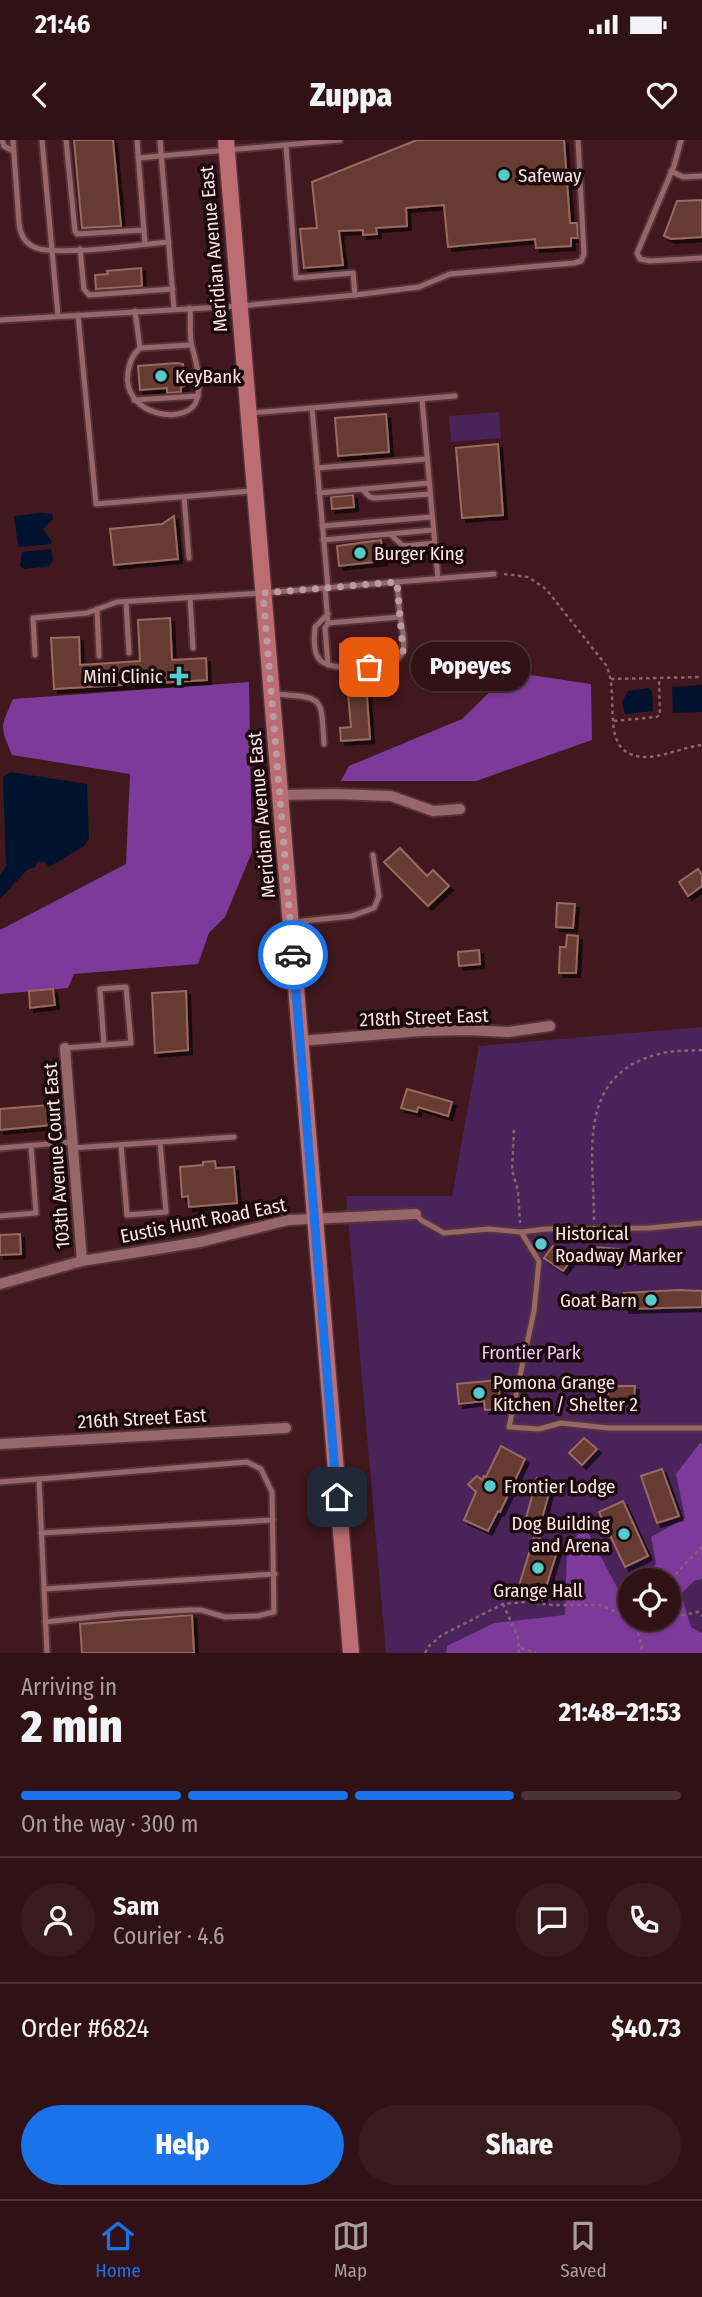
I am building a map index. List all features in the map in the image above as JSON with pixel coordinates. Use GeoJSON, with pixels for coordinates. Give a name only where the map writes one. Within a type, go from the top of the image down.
{"type":"FeatureCollection","features":[{"type":"Feature","properties":{"kind":"main road","name":"Meridian Avenue East"},"geometry":{"type":"LineString","coordinates":[[226,145],[351,1653]]}},
{"type":"Feature","properties":{"kind":"street"},"geometry":{"type":"LineString","coordinates":[[281,795],[368,794],[398,798],[433,811],[460,809]]}},
{"type":"Feature","properties":{"kind":"street","name":"218th Street East"},"geometry":{"type":"LineString","coordinates":[[300,1041],[421,1031],[515,1032],[550,1026]]}},
{"type":"Feature","properties":{"kind":"street","name":"103th Avenue Court East"},"geometry":{"type":"LineString","coordinates":[[65,1048],[82,1261]]}},
{"type":"Feature","properties":{"kind":"street","name":"Eustis Hunt Road East"},"geometry":{"type":"LineString","coordinates":[[0,1284],[82,1261],[200,1241],[271,1224],[314,1218],[416,1214]]}},
{"type":"Feature","properties":{"kind":"street","name":"216th Street East"},"geometry":{"type":"LineString","coordinates":[[0,1444],[286,1428]]}},
{"type":"Feature","properties":{"kind":"lane"},"geometry":{"type":"LineString","coordinates":[[2,140],[4,146],[13,151]]}},
{"type":"Feature","properties":{"kind":"lane"},"geometry":{"type":"LineString","coordinates":[[13,140],[21,236],[33,247],[52,251],[169,242]]}},
{"type":"Feature","properties":{"kind":"lane"},"geometry":{"type":"LineString","coordinates":[[41,140],[58,316]]}},
{"type":"Feature","properties":{"kind":"lane"},"geometry":{"type":"LineString","coordinates":[[66,140],[77,234],[144,230]]}},
{"type":"Feature","properties":{"kind":"lane"},"geometry":{"type":"LineString","coordinates":[[137,140],[145,244]]}},
{"type":"Feature","properties":{"kind":"lane"},"geometry":{"type":"LineString","coordinates":[[160,140],[174,309]]}},
{"type":"Feature","properties":{"kind":"lane"},"geometry":{"type":"LineString","coordinates":[[138,159],[226,145],[286,146],[339,140]]}},
{"type":"Feature","properties":{"kind":"lane"},"geometry":{"type":"LineString","coordinates":[[0,320],[239,306],[355,295],[419,287],[450,274],[581,261],[584,254],[578,140]]}},
{"type":"Feature","properties":{"kind":"lane"},"geometry":{"type":"LineString","coordinates":[[681,140],[671,171],[640,243],[638,257],[650,261],[702,258]]}},
{"type":"Feature","properties":{"kind":"lane"},"geometry":{"type":"LineString","coordinates":[[286,146],[296,278],[353,274],[355,295]]}},
{"type":"Feature","properties":{"kind":"lane"},"geometry":{"type":"LineString","coordinates":[[671,171],[683,177],[702,176]]}},
{"type":"Feature","properties":{"kind":"lane"},"geometry":{"type":"LineString","coordinates":[[80,249],[85,289],[89,295],[173,289]]}},
{"type":"Feature","properties":{"kind":"lane"},"geometry":{"type":"LineString","coordinates":[[135,312],[140,348],[131,359],[128,387],[134,400],[156,412],[179,414],[192,410],[198,396],[195,352],[191,345],[190,308]]}},
{"type":"Feature","properties":{"kind":"lane"},"geometry":{"type":"LineString","coordinates":[[78,315],[96,504],[254,490]]}},
{"type":"Feature","properties":{"kind":"lane"},"geometry":{"type":"LineString","coordinates":[[140,348],[191,345]]}},
{"type":"Feature","properties":{"kind":"lane"},"geometry":{"type":"LineString","coordinates":[[134,400],[198,396]]}},
{"type":"Feature","properties":{"kind":"lane"},"geometry":{"type":"LineString","coordinates":[[248,413],[455,396]]}},
{"type":"Feature","properties":{"kind":"lane"},"geometry":{"type":"LineString","coordinates":[[422,399],[438,579]]}},
{"type":"Feature","properties":{"kind":"lane"},"geometry":{"type":"LineString","coordinates":[[312,408],[328,614],[325,628],[328,665]]}},
{"type":"Feature","properties":{"kind":"lane"},"geometry":{"type":"LineString","coordinates":[[317,468],[427,459]]}},
{"type":"Feature","properties":{"kind":"lane"},"geometry":{"type":"LineString","coordinates":[[319,493],[429,483]]}},
{"type":"Feature","properties":{"kind":"lane"},"geometry":{"type":"LineString","coordinates":[[362,489],[375,498],[430,494]]}},
{"type":"Feature","properties":{"kind":"lane"},"geometry":{"type":"LineString","coordinates":[[184,497],[189,558]]}},
{"type":"Feature","properties":{"kind":"lane"},"geometry":{"type":"LineString","coordinates":[[322,526],[432,517]]}},
{"type":"Feature","properties":{"kind":"lane"},"geometry":{"type":"LineString","coordinates":[[323,540],[433,530]]}},
{"type":"Feature","properties":{"kind":"lane"},"geometry":{"type":"LineString","coordinates":[[390,534],[402,545],[435,543]]}},
{"type":"Feature","properties":{"kind":"lane"},"geometry":{"type":"LineString","coordinates":[[35,655],[33,618],[78,614],[126,602],[494,574]]}},
{"type":"Feature","properties":{"kind":"lane"},"geometry":{"type":"LineString","coordinates":[[328,614],[316,624],[314,631],[317,658],[339,668],[369,667],[398,659],[404,648],[397,582]]}},
{"type":"Feature","properties":{"kind":"lane"},"geometry":{"type":"LineString","coordinates":[[190,598],[193,648]]}},
{"type":"Feature","properties":{"kind":"lane"},"geometry":{"type":"LineString","coordinates":[[126,602],[129,653]]}},
{"type":"Feature","properties":{"kind":"lane"},"geometry":{"type":"LineString","coordinates":[[97,609],[99,656]]}},
{"type":"Feature","properties":{"kind":"lane"},"geometry":{"type":"LineString","coordinates":[[328,623],[400,617]]}},
{"type":"Feature","properties":{"kind":"lane"},"geometry":{"type":"LineString","coordinates":[[272,694],[311,697],[316,701],[322,710],[324,744]]}},
{"type":"Feature","properties":{"kind":"lane"},"geometry":{"type":"LineString","coordinates":[[291,922],[352,916],[374,908],[379,896],[373,855]]}},
{"type":"Feature","properties":{"kind":"lane"},"geometry":{"type":"LineString","coordinates":[[65,1048],[131,1043],[126,987],[100,989],[104,1045]]}},
{"type":"Feature","properties":{"kind":"lane"},"geometry":{"type":"LineString","coordinates":[[0,1148],[121,1145],[234,1138]]}},
{"type":"Feature","properties":{"kind":"lane"},"geometry":{"type":"LineString","coordinates":[[121,1145],[127,1215],[166,1212],[160,1142]]}},
{"type":"Feature","properties":{"kind":"lane"},"geometry":{"type":"LineString","coordinates":[[0,1216],[36,1213],[31,1146]]}},
{"type":"Feature","properties":{"kind":"lane"},"geometry":{"type":"LineString","coordinates":[[416,1214],[421,1220],[444,1233],[488,1229],[521,1232],[546,1228],[649,1228],[702,1223]]}},
{"type":"Feature","properties":{"kind":"lane"},"geometry":{"type":"LineString","coordinates":[[521,1232],[539,1261],[534,1311],[509,1427],[539,1429],[561,1423],[608,1428],[702,1428]]}},
{"type":"Feature","properties":{"kind":"lane"},"geometry":{"type":"LineString","coordinates":[[0,1482],[247,1462],[261,1469],[268,1479],[272,1492],[274,1612],[225,1618],[201,1610],[189,1610],[46,1622]]}},
{"type":"Feature","properties":{"kind":"lane"},"geometry":{"type":"LineString","coordinates":[[39,1479],[47,1653]]}},
{"type":"Feature","properties":{"kind":"lane"},"geometry":{"type":"LineString","coordinates":[[41,1533],[273,1520]]}},
{"type":"Feature","properties":{"kind":"lane"},"geometry":{"type":"LineString","coordinates":[[44,1589],[275,1574]]}},
{"type":"Feature","properties":{"kind":"path"},"geometry":{"type":"LineString","coordinates":[[494,574],[528,577],[546,589],[606,665],[611,679],[618,744],[622,751],[651,757],[702,745]]}},
{"type":"Feature","properties":{"kind":"path"},"geometry":{"type":"LineString","coordinates":[[611,679],[702,677]]}},
{"type":"Feature","properties":{"kind":"path"},"geometry":{"type":"LineString","coordinates":[[614,721],[656,718],[660,715],[659,678]]}},
{"type":"Feature","properties":{"kind":"path"},"geometry":{"type":"LineString","coordinates":[[594,1228],[591,1135],[594,1115],[601,1098],[612,1081],[644,1058],[662,1053],[702,1050]]}},
{"type":"Feature","properties":{"kind":"path"},"geometry":{"type":"LineString","coordinates":[[514,1130],[512,1170],[519,1191],[521,1232]]}},
{"type":"Feature","properties":{"kind":"path"},"geometry":{"type":"LineString","coordinates":[[681,1568],[702,1547]]}},
{"type":"Feature","properties":{"kind":"path"},"geometry":{"type":"LineString","coordinates":[[425,1653],[442,1635],[503,1604],[525,1602],[600,1605],[618,1613]]}},
{"type":"Feature","properties":{"kind":"path"},"geometry":{"type":"LineString","coordinates":[[503,1604],[521,1648],[519,1653]]}},
{"type":"Feature","properties":{"kind":"path"},"geometry":{"type":"LineString","coordinates":[[681,1615],[698,1612],[702,1616]]}},
{"type":"Feature","properties":{"kind":"path"},"geometry":{"type":"LineString","coordinates":[[638,1631],[642,1646],[639,1653]]}},
{"type":"Feature","properties":{"kind":"path"},"geometry":{"type":"LineString","coordinates":[[521,1648],[536,1653]]}},
{"type":"Feature","properties":{"kind":"green space"},"geometry":{"type":"Polygon","coordinates":[[[499,412],[501,438],[451,442],[449,416],[499,412]]]}},
{"type":"Feature","properties":{"kind":"green space","name":"Frontier Park"},"geometry":{"type":"Polygon","coordinates":[[[702,1027],[702,1653],[386,1653],[346,1196],[452,1196],[479,1046],[702,1027]]]}},
{"type":"Feature","properties":{"kind":"shaded area"},"geometry":{"type":"Polygon","coordinates":[[[510,672],[591,684],[592,740],[476,781],[341,781],[349,766],[462,719],[510,672]]]}},
{"type":"Feature","properties":{"kind":"shaded area"},"geometry":{"type":"Polygon","coordinates":[[[249,682],[252,852],[225,917],[209,933],[198,964],[74,974],[68,988],[0,994],[0,930],[126,864],[130,774],[12,755],[3,727],[13,699],[249,682]]]}},
{"type":"Feature","properties":{"kind":"shaded area"},"geometry":{"type":"Polygon","coordinates":[[[700,1443],[702,1444],[702,1579],[694,1581],[681,1594],[681,1568],[653,1568],[656,1563],[651,1537],[685,1518],[676,1474],[700,1443]]]}},
{"type":"Feature","properties":{"kind":"shaded area"},"geometry":{"type":"Polygon","coordinates":[[[585,1527],[618,1589],[618,1631],[681,1631],[681,1594],[691,1627],[702,1633],[702,1653],[446,1653],[447,1646],[494,1623],[565,1615],[567,1547],[585,1527]]]}},
{"type":"Feature","properties":{"kind":"water"},"geometry":{"type":"Polygon","coordinates":[[[52,514],[53,519],[43,529],[51,544],[18,546],[14,516],[52,514]]]}},
{"type":"Feature","properties":{"kind":"water"},"geometry":{"type":"Polygon","coordinates":[[[51,549],[53,561],[49,566],[24,569],[20,566],[22,552],[51,549]]]}},
{"type":"Feature","properties":{"kind":"water"},"geometry":{"type":"Polygon","coordinates":[[[702,685],[702,712],[673,713],[672,687],[702,685]]]}},
{"type":"Feature","properties":{"kind":"water"},"geometry":{"type":"Polygon","coordinates":[[[649,688],[652,692],[653,711],[625,714],[622,702],[628,691],[649,688]]]}},
{"type":"Feature","properties":{"kind":"water"},"geometry":{"type":"Polygon","coordinates":[[[10,772],[87,784],[89,839],[84,846],[49,867],[45,862],[37,862],[35,867],[27,870],[0,899],[0,875],[6,866],[3,777],[10,772]]]}},
{"type":"Feature","properties":{"kind":"building"},"geometry":{"type":"Polygon","coordinates":[[[74,140],[113,140],[121,226],[82,228],[74,140]]]}},
{"type":"Feature","properties":{"kind":"building"},"geometry":{"type":"Polygon","coordinates":[[[417,140],[564,140],[570,223],[577,223],[578,238],[571,238],[571,246],[536,248],[535,239],[448,247],[444,205],[406,208],[407,226],[376,228],[377,234],[363,235],[363,230],[339,231],[343,265],[304,268],[300,229],[317,228],[312,182],[417,140]]]}},
{"type":"Feature","properties":{"kind":"building"},"geometry":{"type":"Polygon","coordinates":[[[702,200],[702,237],[671,239],[664,236],[677,201],[702,200]]]}},
{"type":"Feature","properties":{"kind":"building"},"geometry":{"type":"Polygon","coordinates":[[[141,268],[142,286],[96,289],[95,275],[108,274],[107,271],[141,268]]]}},
{"type":"Feature","properties":{"kind":"building","name":"KeyBank"},"geometry":{"type":"Polygon","coordinates":[[[183,364],[185,386],[181,387],[181,392],[167,393],[167,388],[140,390],[138,366],[183,364]]]}},
{"type":"Feature","properties":{"kind":"building"},"geometry":{"type":"Polygon","coordinates":[[[386,414],[389,452],[338,456],[335,418],[386,414]]]}},
{"type":"Feature","properties":{"kind":"building"},"geometry":{"type":"Polygon","coordinates":[[[498,444],[503,515],[462,518],[456,448],[498,444]]]}},
{"type":"Feature","properties":{"kind":"building"},"geometry":{"type":"Polygon","coordinates":[[[353,495],[354,507],[332,509],[331,497],[353,495]]]}},
{"type":"Feature","properties":{"kind":"building"},"geometry":{"type":"Polygon","coordinates":[[[174,516],[178,559],[114,565],[110,529],[162,524],[174,516]]]}},
{"type":"Feature","properties":{"kind":"building","name":"Burger King"},"geometry":{"type":"Polygon","coordinates":[[[381,540],[383,561],[339,566],[337,546],[381,540]]]}},
{"type":"Feature","properties":{"kind":"building"},"geometry":{"type":"Polygon","coordinates":[[[170,618],[172,660],[206,658],[207,680],[54,689],[51,638],[79,637],[80,665],[140,661],[138,620],[170,618]]]}},
{"type":"Feature","properties":{"kind":"building"},"geometry":{"type":"Polygon","coordinates":[[[379,639],[380,655],[340,658],[340,644],[379,639]]]}},
{"type":"Feature","properties":{"kind":"building"},"geometry":{"type":"Polygon","coordinates":[[[366,682],[370,739],[341,741],[340,728],[351,727],[347,683],[366,682]]]}},
{"type":"Feature","properties":{"kind":"building"},"geometry":{"type":"Polygon","coordinates":[[[400,848],[427,876],[433,870],[449,886],[428,906],[384,862],[400,848]]]}},
{"type":"Feature","properties":{"kind":"building"},"geometry":{"type":"Polygon","coordinates":[[[698,869],[702,875],[702,886],[688,896],[679,882],[698,869]]]}},
{"type":"Feature","properties":{"kind":"building"},"geometry":{"type":"Polygon","coordinates":[[[557,903],[575,904],[573,928],[556,927],[557,903]]]}},
{"type":"Feature","properties":{"kind":"building"},"geometry":{"type":"Polygon","coordinates":[[[567,935],[578,936],[576,973],[559,973],[560,947],[566,947],[567,935]]]}},
{"type":"Feature","properties":{"kind":"building"},"geometry":{"type":"Polygon","coordinates":[[[479,950],[480,964],[459,966],[458,952],[479,950]]]}},
{"type":"Feature","properties":{"kind":"building"},"geometry":{"type":"Polygon","coordinates":[[[53,989],[55,1005],[30,1008],[29,991],[53,989]]]}},
{"type":"Feature","properties":{"kind":"building"},"geometry":{"type":"Polygon","coordinates":[[[186,991],[188,1050],[155,1053],[152,993],[186,991]]]}},
{"type":"Feature","properties":{"kind":"building"},"geometry":{"type":"Polygon","coordinates":[[[407,1089],[452,1102],[448,1116],[418,1107],[417,1112],[401,1108],[407,1089]]]}},
{"type":"Feature","properties":{"kind":"building"},"geometry":{"type":"Polygon","coordinates":[[[49,1105],[51,1125],[0,1130],[0,1109],[49,1105]]]}},
{"type":"Feature","properties":{"kind":"building"},"geometry":{"type":"Polygon","coordinates":[[[215,1161],[216,1168],[234,1167],[237,1203],[189,1207],[188,1196],[182,1197],[180,1167],[215,1161]]]}},
{"type":"Feature","properties":{"kind":"building"},"geometry":{"type":"Polygon","coordinates":[[[20,1234],[21,1254],[0,1255],[0,1235],[20,1234]]]}},
{"type":"Feature","properties":{"kind":"building"},"geometry":{"type":"Polygon","coordinates":[[[553,1246],[572,1259],[563,1271],[544,1258],[553,1246]]]}},
{"type":"Feature","properties":{"kind":"building"},"geometry":{"type":"Polygon","coordinates":[[[593,1247],[618,1249],[618,1262],[592,1260],[593,1247]]]}},
{"type":"Feature","properties":{"kind":"building","name":"Goat Barn"},"geometry":{"type":"Polygon","coordinates":[[[702,1291],[702,1307],[625,1309],[624,1293],[702,1291]]]}},
{"type":"Feature","properties":{"kind":"building","name":"Pomona Grange Kitchen / Shelter 2"},"geometry":{"type":"Polygon","coordinates":[[[498,1380],[501,1409],[485,1410],[484,1401],[459,1404],[457,1384],[498,1380]]]}},
{"type":"Feature","properties":{"kind":"building"},"geometry":{"type":"Polygon","coordinates":[[[608,1386],[635,1386],[634,1400],[608,1399],[608,1386]]]}},
{"type":"Feature","properties":{"kind":"building"},"geometry":{"type":"Polygon","coordinates":[[[584,1438],[597,1449],[582,1465],[569,1453],[584,1438]]]}},
{"type":"Feature","properties":{"kind":"building","name":"Frontier Lodge"},"geometry":{"type":"Polygon","coordinates":[[[501,1446],[525,1459],[488,1531],[464,1520],[476,1492],[468,1484],[477,1476],[482,1480],[486,1477],[501,1446]]]}},
{"type":"Feature","properties":{"kind":"building"},"geometry":{"type":"Polygon","coordinates":[[[662,1469],[679,1516],[657,1523],[641,1476],[662,1469]]]}},
{"type":"Feature","properties":{"kind":"building"},"geometry":{"type":"Polygon","coordinates":[[[537,1478],[552,1482],[540,1526],[525,1522],[537,1478]]]}},
{"type":"Feature","properties":{"kind":"building","name":"Dog Building and Arena"},"geometry":{"type":"Polygon","coordinates":[[[623,1501],[648,1556],[625,1567],[599,1512],[623,1501]]]}},
{"type":"Feature","properties":{"kind":"building","name":"Grange Hall"},"geometry":{"type":"Polygon","coordinates":[[[534,1537],[559,1545],[542,1600],[517,1592],[534,1537]]]}},
{"type":"Feature","properties":{"kind":"building"},"geometry":{"type":"Polygon","coordinates":[[[192,1615],[194,1653],[82,1653],[80,1624],[192,1615]]]}},
{"type":"Feature","properties":{"kind":"way so far"},"geometry":{"type":"LineString","coordinates":[[293,955],[263,593],[397,582],[403,652],[393,662],[369,667]]}},
{"type":"Feature","properties":{"kind":"place","name":"Safeway"},"geometry":{"type":"Point","coordinates":[504,175]}},
{"type":"Feature","properties":{"kind":"place","name":"KeyBank"},"geometry":{"type":"Point","coordinates":[161,376]}},
{"type":"Feature","properties":{"kind":"place","name":"Burger King"},"geometry":{"type":"Point","coordinates":[360,553]}},
{"type":"Feature","properties":{"kind":"place","name":"Popeyes"},"geometry":{"type":"Point","coordinates":[369,667]}},
{"type":"Feature","properties":{"kind":"place","name":"Mini Clinic"},"geometry":{"type":"Point","coordinates":[179,676]}},
{"type":"Feature","properties":{"kind":"place","name":"Historical Roadway Marker"},"geometry":{"type":"Point","coordinates":[541,1244]}},
{"type":"Feature","properties":{"kind":"place","name":"Goat Barn"},"geometry":{"type":"Point","coordinates":[651,1300]}},
{"type":"Feature","properties":{"kind":"place","name":"Pomona Grange Kitchen / Shelter 2"},"geometry":{"type":"Point","coordinates":[479,1393]}},
{"type":"Feature","properties":{"kind":"place","name":"Frontier Lodge"},"geometry":{"type":"Point","coordinates":[490,1486]}},
{"type":"Feature","properties":{"kind":"place","name":"Dog Building and Arena"},"geometry":{"type":"Point","coordinates":[624,1534]}},
{"type":"Feature","properties":{"kind":"place","name":"Grange Hall"},"geometry":{"type":"Point","coordinates":[538,1568]}},
{"type":"Feature","properties":{"kind":"route"},"geometry":{"type":"LineString","coordinates":[[293,955],[337,1497]]}}]}
